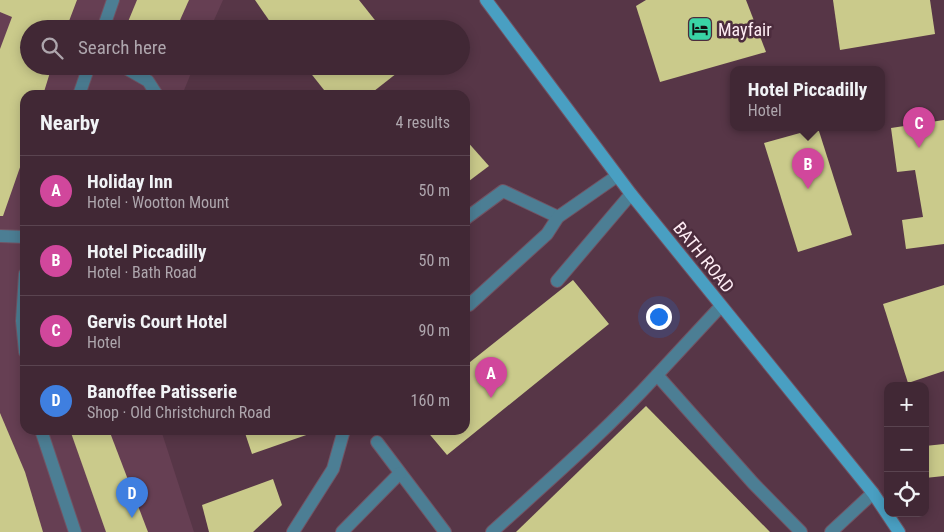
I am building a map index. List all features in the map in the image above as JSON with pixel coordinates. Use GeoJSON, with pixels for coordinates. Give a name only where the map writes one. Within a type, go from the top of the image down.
{"type":"FeatureCollection","features":[{"type":"Feature","properties":{"kind":"main road","name":"BATH ROAD"},"geometry":{"type":"LineString","coordinates":[[486,0],[617,176],[873,494],[899,532]]}},
{"type":"Feature","properties":{"kind":"street"},"geometry":{"type":"LineString","coordinates":[[106,20],[113,0]]}},
{"type":"Feature","properties":{"kind":"street"},"geometry":{"type":"LineString","coordinates":[[81,90],[86,75]]}},
{"type":"Feature","properties":{"kind":"street"},"geometry":{"type":"LineString","coordinates":[[138,75],[148,81],[154,90]]}},
{"type":"Feature","properties":{"kind":"street"},"geometry":{"type":"LineString","coordinates":[[470,303],[546,234],[558,218],[617,176]]}},
{"type":"Feature","properties":{"kind":"street"},"geometry":{"type":"LineString","coordinates":[[470,215],[503,191],[558,218]]}},
{"type":"Feature","properties":{"kind":"street"},"geometry":{"type":"LineString","coordinates":[[557,281],[631,194]]}},
{"type":"Feature","properties":{"kind":"street"},"geometry":{"type":"LineString","coordinates":[[0,236],[20,237]]}},
{"type":"Feature","properties":{"kind":"street"},"geometry":{"type":"LineString","coordinates":[[492,532],[644,390],[721,306]]}},
{"type":"Feature","properties":{"kind":"street"},"geometry":{"type":"LineString","coordinates":[[657,375],[753,483],[801,532]]}},
{"type":"Feature","properties":{"kind":"street"},"geometry":{"type":"LineString","coordinates":[[44,435],[75,532]]}},
{"type":"Feature","properties":{"kind":"street"},"geometry":{"type":"LineString","coordinates":[[293,532],[333,469],[343,435]]}},
{"type":"Feature","properties":{"kind":"street"},"geometry":{"type":"LineString","coordinates":[[377,442],[445,532]]}},
{"type":"Feature","properties":{"kind":"street"},"geometry":{"type":"LineString","coordinates":[[342,532],[400,473]]}},
{"type":"Feature","properties":{"kind":"street"},"geometry":{"type":"LineString","coordinates":[[831,532],[873,494]]}},
{"type":"Feature","properties":{"kind":"shaded area"},"geometry":{"type":"Polygon","coordinates":[[[0,0],[223,0],[214,20],[20,20],[20,75],[190,75],[184,90],[20,90],[20,435],[163,435],[194,532],[0,532],[0,0]]]}},
{"type":"Feature","properties":{"kind":"building"},"geometry":{"type":"Polygon","coordinates":[[[0,0],[77,0],[69,20],[20,20],[20,75],[49,75],[45,90],[20,90],[20,167],[3,216],[0,216],[0,49],[12,17],[0,12],[0,0]]]}},
{"type":"Feature","properties":{"kind":"building"},"geometry":{"type":"Polygon","coordinates":[[[137,0],[189,0],[180,20],[129,20],[137,0]]]}},
{"type":"Feature","properties":{"kind":"building"},"geometry":{"type":"Polygon","coordinates":[[[255,0],[359,0],[375,20],[269,20],[255,0]]]}},
{"type":"Feature","properties":{"kind":"building","name":"Mayfair"},"geometry":{"type":"Polygon","coordinates":[[[646,0],[746,0],[766,52],[660,82],[636,6],[646,0]]]}},
{"type":"Feature","properties":{"kind":"building"},"geometry":{"type":"Polygon","coordinates":[[[833,0],[930,0],[935,34],[840,50],[833,0]]]}},
{"type":"Feature","properties":{"kind":"building"},"geometry":{"type":"Polygon","coordinates":[[[312,75],[395,75],[375,90],[324,90],[312,75]]]}},
{"type":"Feature","properties":{"kind":"building"},"geometry":{"type":"Polygon","coordinates":[[[944,120],[944,244],[906,249],[902,220],[923,217],[915,170],[897,172],[891,128],[944,120]]]}},
{"type":"Feature","properties":{"kind":"building"},"geometry":{"type":"Polygon","coordinates":[[[807,131],[819,131],[852,235],[798,252],[764,143],[807,131]]]}},
{"type":"Feature","properties":{"kind":"building"},"geometry":{"type":"Polygon","coordinates":[[[470,145],[489,166],[470,180],[470,145]]]}},
{"type":"Feature","properties":{"kind":"building"},"geometry":{"type":"Polygon","coordinates":[[[573,280],[609,324],[447,455],[430,435],[470,435],[470,362],[573,280]]]}},
{"type":"Feature","properties":{"kind":"building"},"geometry":{"type":"Polygon","coordinates":[[[944,285],[944,371],[908,382],[883,304],[944,285]]]}},
{"type":"Feature","properties":{"kind":"building"},"geometry":{"type":"Polygon","coordinates":[[[646,406],[770,532],[516,532],[646,406]]]}},
{"type":"Feature","properties":{"kind":"building"},"geometry":{"type":"Polygon","coordinates":[[[0,413],[25,472],[43,532],[0,532],[0,413]]]}},
{"type":"Feature","properties":{"kind":"building"},"geometry":{"type":"Polygon","coordinates":[[[72,435],[111,435],[148,532],[106,532],[72,435]]]}},
{"type":"Feature","properties":{"kind":"building"},"geometry":{"type":"Polygon","coordinates":[[[246,435],[306,435],[252,454],[246,435]]]}},
{"type":"Feature","properties":{"kind":"building"},"geometry":{"type":"Polygon","coordinates":[[[944,444],[944,476],[929,478],[929,446],[944,444]]]}},
{"type":"Feature","properties":{"kind":"building"},"geometry":{"type":"Polygon","coordinates":[[[273,479],[282,505],[253,532],[209,532],[202,505],[273,479]]]}},
{"type":"Feature","properties":{"kind":"place","name":"Mayfair"},"geometry":{"type":"Point","coordinates":[700,29]}},
{"type":"Feature","properties":{"kind":"place","name":"Gervis Court Hotel"},"geometry":{"type":"Point","coordinates":[919,148]}},
{"type":"Feature","properties":{"kind":"place","name":"Hotel Piccadilly"},"geometry":{"type":"Point","coordinates":[808,189]}},
{"type":"Feature","properties":{"kind":"place","name":"Holiday Inn"},"geometry":{"type":"Point","coordinates":[491,398]}},
{"type":"Feature","properties":{"kind":"place","name":"Banoffee Patisserie"},"geometry":{"type":"Point","coordinates":[132,518]}}]}
